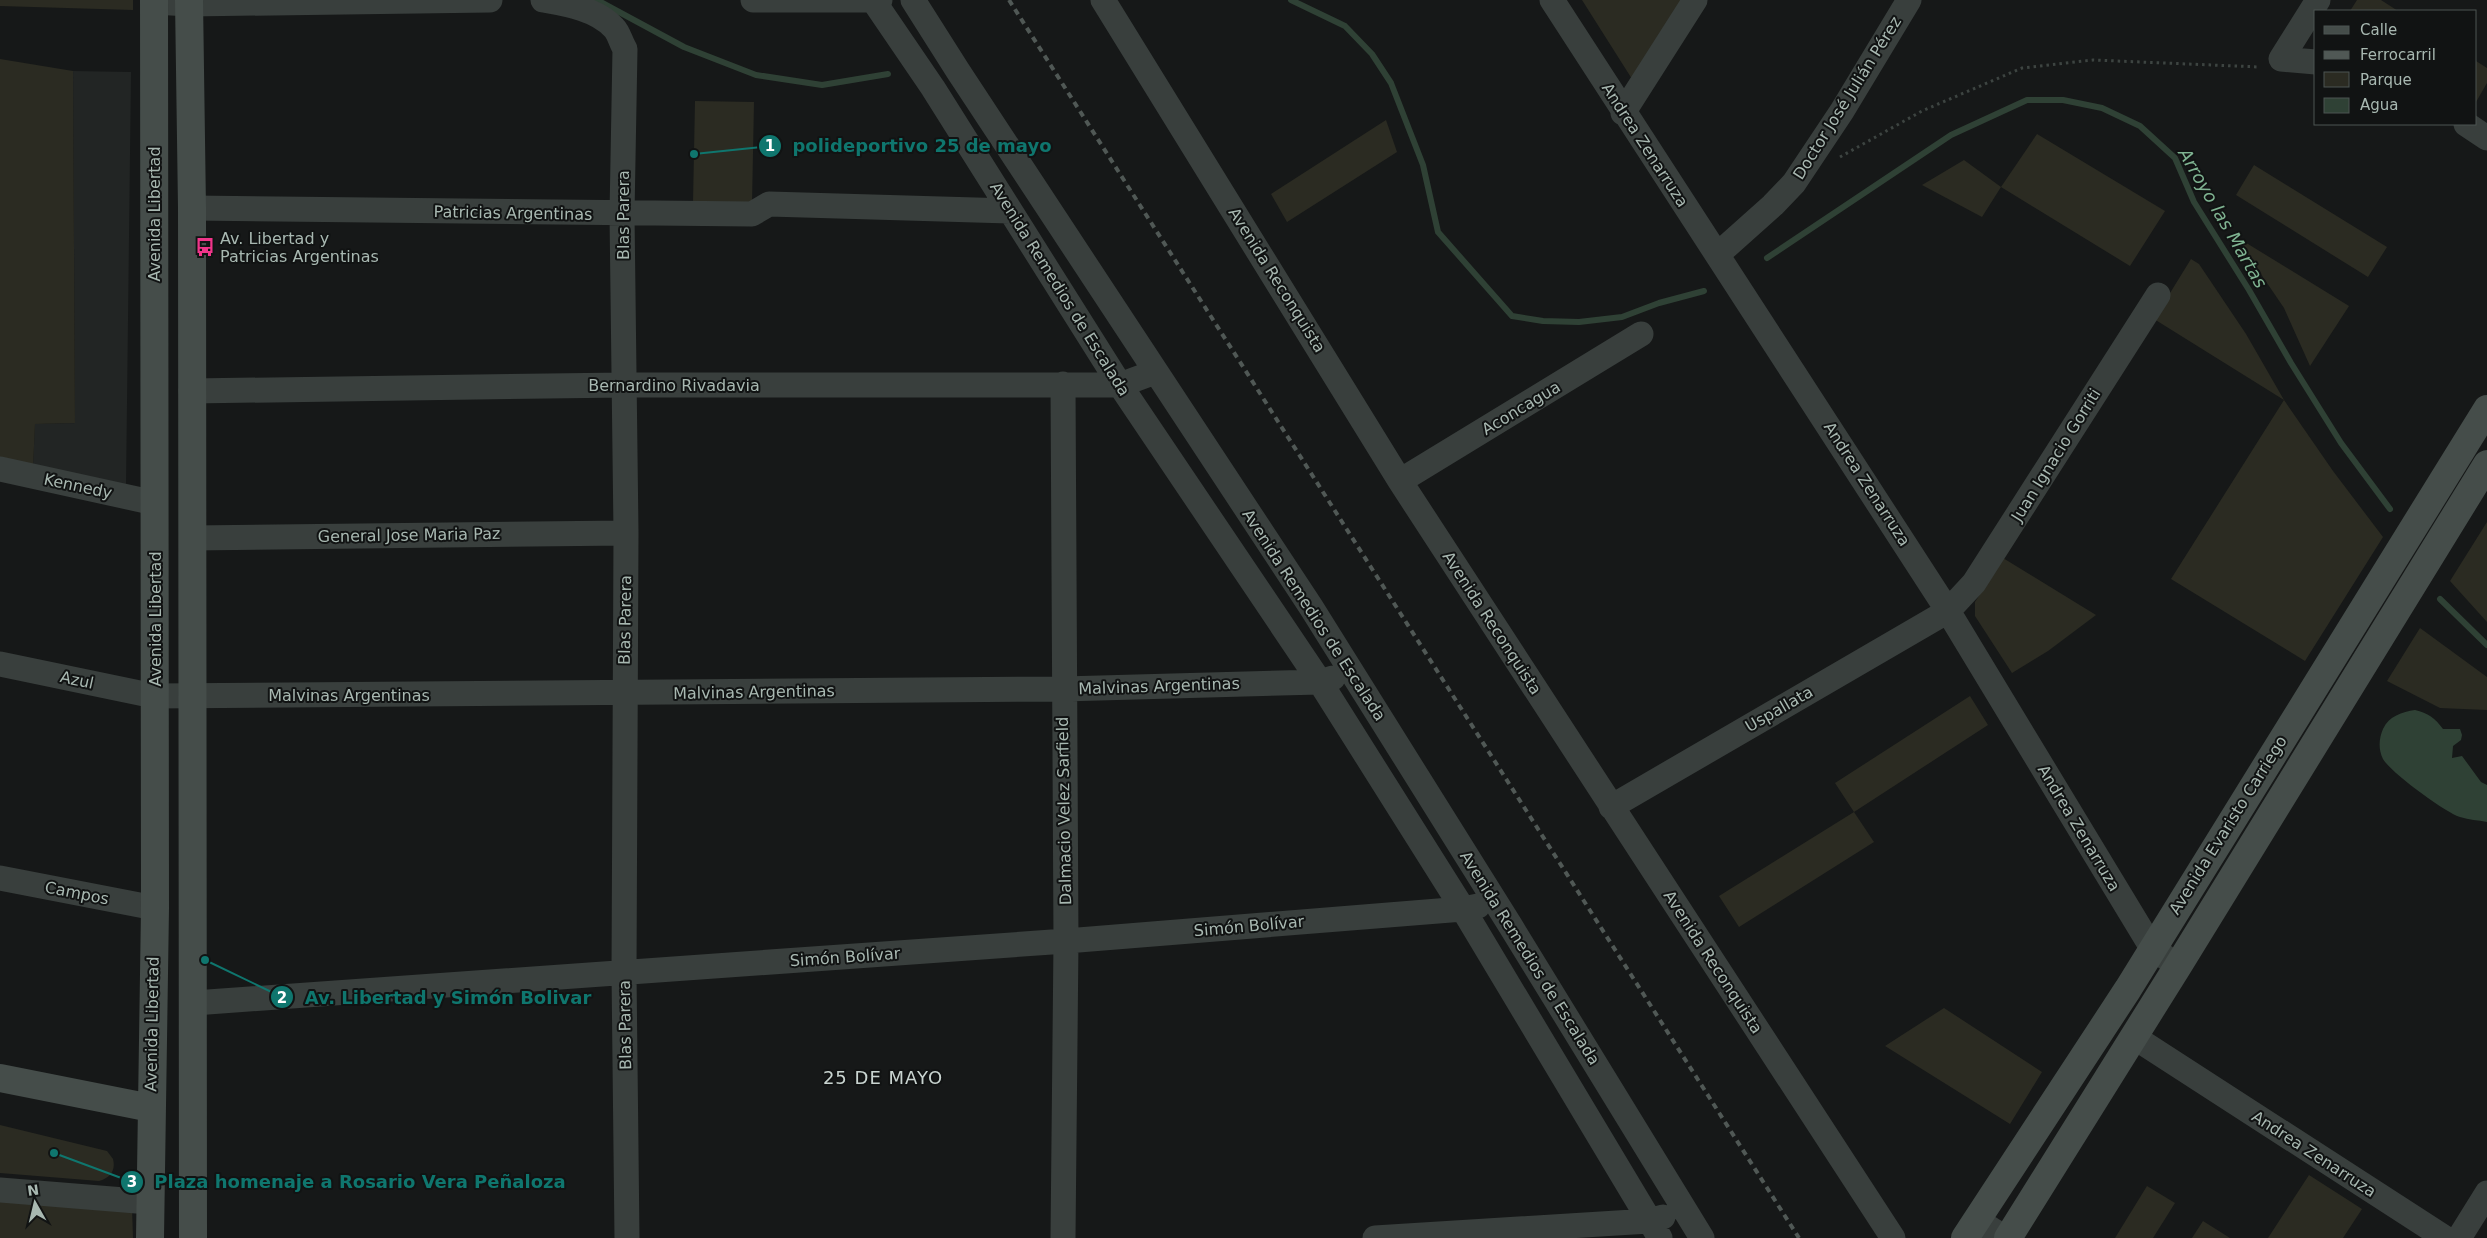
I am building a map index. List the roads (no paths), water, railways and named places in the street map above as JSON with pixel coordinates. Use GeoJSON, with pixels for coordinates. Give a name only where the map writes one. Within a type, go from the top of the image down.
{"type":"FeatureCollection","features":[{"type":"Feature","properties":{"kind":"street"},"geometry":{"type":"LineString","coordinates":[[154,1],[490,0]]}},
{"type":"Feature","properties":{"kind":"street","name":"Blas Parera"},"geometry":{"type":"LineString","coordinates":[[543,0],[564,4],[595,14],[614,29],[624,49],[622,214],[626,533],[624,973],[627,1238]]}},
{"type":"Feature","properties":{"kind":"street"},"geometry":{"type":"LineString","coordinates":[[754,0],[879,5]]}},
{"type":"Feature","properties":{"kind":"street","name":"Avenida Remedios de Escalada"},"geometry":{"type":"LineString","coordinates":[[914,0],[958,71],[1352,673],[1702,1238]]}},
{"type":"Feature","properties":{"kind":"street","name":"Avenida Reconquista"},"geometry":{"type":"LineString","coordinates":[[1104,0],[1400,481],[1893,1238]]}},
{"type":"Feature","properties":{"kind":"street","name":"Andrea Zenarruza"},"geometry":{"type":"LineString","coordinates":[[1552,0],[1796,374],[1948,612],[2152,948],[2178,966]]}},
{"type":"Feature","properties":{"kind":"street"},"geometry":{"type":"LineString","coordinates":[[1624,112],[1695,0]]}},
{"type":"Feature","properties":{"kind":"street","name":"Doctor José Julián Pérez"},"geometry":{"type":"LineString","coordinates":[[1717,255],[1773,205],[1794,183],[1842,110],[1909,0]]}},
{"type":"Feature","properties":{"kind":"street"},"geometry":{"type":"LineString","coordinates":[[2314,62],[2281,59],[2318,0]]}},
{"type":"Feature","properties":{"kind":"street","name":"Avenida Libertad"},"geometry":{"type":"LineString","coordinates":[[150,1238],[149,1202],[155,908],[154,1]]}},
{"type":"Feature","properties":{"kind":"street"},"geometry":{"type":"LineString","coordinates":[[189,2],[192,208],[193,1238]]}},
{"type":"Feature","properties":{"kind":"street","name":"Avenida Remedios de Escalada"},"geometry":{"type":"LineString","coordinates":[[879,5],[1120,385],[1320,682],[1463,909],[1655,1230]]}},
{"type":"Feature","properties":{"kind":"street"},"geometry":{"type":"LineString","coordinates":[[2468,125],[2487,138]]}},
{"type":"Feature","properties":{"kind":"street","name":"Patricias Argentinas"},"geometry":{"type":"LineString","coordinates":[[192,208],[752,214],[769,204],[1010,211]]}},
{"type":"Feature","properties":{"kind":"street","name":"Juan Ignacio Gorriti"},"geometry":{"type":"LineString","coordinates":[[1948,612],[1974,583],[2158,295]]}},
{"type":"Feature","properties":{"kind":"street","name":"Aconcagua"},"geometry":{"type":"LineString","coordinates":[[1400,481],[1642,334]]}},
{"type":"Feature","properties":{"kind":"street","name":"Bernardino Rivadavia"},"geometry":{"type":"LineString","coordinates":[[191,391],[625,385],[1120,385],[1155,372]]}},
{"type":"Feature","properties":{"kind":"street","name":"Dalmacio Velez Sarfield"},"geometry":{"type":"LineString","coordinates":[[1062,1238],[1066,941],[1063,689],[1063,384]]}},
{"type":"Feature","properties":{"kind":"street","name":"Avenida Evaristo Carriego"},"geometry":{"type":"LineString","coordinates":[[1971,1229],[2128,989],[2487,409]]}},
{"type":"Feature","properties":{"kind":"street","name":"Avenida Evaristo Carriego"},"geometry":{"type":"LineString","coordinates":[[2006,1238],[2134,1037],[2487,464]]}},
{"type":"Feature","properties":{"kind":"street","name":"Kennedy"},"geometry":{"type":"LineString","coordinates":[[0,470],[155,503]]}},
{"type":"Feature","properties":{"kind":"street","name":"General Jose Maria Paz"},"geometry":{"type":"LineString","coordinates":[[192,538],[626,533]]}},
{"type":"Feature","properties":{"kind":"street","name":"Uspallata"},"geometry":{"type":"LineString","coordinates":[[1611,807],[1948,612]]}},
{"type":"Feature","properties":{"kind":"street","name":"Azul"},"geometry":{"type":"LineString","coordinates":[[0,664],[154,696]]}},
{"type":"Feature","properties":{"kind":"street","name":"Malvinas Argentinas"},"geometry":{"type":"LineString","coordinates":[[154,696],[624,694],[1063,689],[1320,682],[1352,673]]}},
{"type":"Feature","properties":{"kind":"street","name":"Campos"},"geometry":{"type":"LineString","coordinates":[[0,878],[155,908]]}},
{"type":"Feature","properties":{"kind":"street","name":"Simón Bolívar"},"geometry":{"type":"LineString","coordinates":[[194,1002],[1066,941],[1463,909],[1495,901]]}},
{"type":"Feature","properties":{"kind":"street","name":"Andrea Zenarruza"},"geometry":{"type":"LineString","coordinates":[[2134,1037],[2445,1238]]}},
{"type":"Feature","properties":{"kind":"street"},"geometry":{"type":"LineString","coordinates":[[0,1078],[151,1108]]}},
{"type":"Feature","properties":{"kind":"street"},"geometry":{"type":"LineString","coordinates":[[0,1190],[149,1202]]}},
{"type":"Feature","properties":{"kind":"street"},"geometry":{"type":"LineString","coordinates":[[2459,1238],[2487,1193]]}},
{"type":"Feature","properties":{"kind":"street"},"geometry":{"type":"LineString","coordinates":[[1374,1238],[1655,1230],[1685,1211]]}},
{"type":"Feature","properties":{"kind":"street"},"geometry":{"type":"LineString","coordinates":[[1971,1229],[2006,1238]]}},
{"type":"Feature","properties":{"kind":"water"},"geometry":{"type":"Polygon","coordinates":[[[2415,710],[2431,716],[2443,729],[2460,729],[2461,740],[2453,746],[2452,758],[2462,756],[2481,782],[2487,785],[2487,822],[2460,817],[2443,808],[2407,782],[2383,759],[2380,751],[2380,740],[2386,725],[2396,715],[2415,710]]]}},
{"type":"Feature","properties":{"kind":"waterway","name":"Arroyo las Martas"},"geometry":{"type":"LineString","coordinates":[[597,0],[684,47],[756,75],[822,85],[888,74]]}},
{"type":"Feature","properties":{"kind":"waterway","name":"Arroyo las Martas"},"geometry":{"type":"LineString","coordinates":[[1291,0],[1345,26],[1372,54],[1391,83],[1423,165],[1438,232],[1512,316],[1543,321],[1579,322],[1622,317],[1659,303],[1704,291]]}},
{"type":"Feature","properties":{"kind":"waterway","name":"Arroyo las Martas"},"geometry":{"type":"LineString","coordinates":[[1767,258],[1951,135],[2027,100],[2063,100],[2102,108],[2140,126],[2175,158],[2194,202],[2249,290],[2291,363],[2341,443],[2390,509]]}},
{"type":"Feature","properties":{"kind":"waterway","name":"Arroyo las Martas"},"geometry":{"type":"LineString","coordinates":[[2440,599],[2487,645]]}},
{"type":"Feature","properties":{"kind":"railway"},"geometry":{"type":"LineString","coordinates":[[1009,0],[1799,1238]]}},
{"type":"Feature","properties":{"kind":"place","name":"polideportivo 25 de mayo"},"geometry":{"type":"Point","coordinates":[694,154]}},
{"type":"Feature","properties":{"kind":"place","name":"Av. Libertad y Patricias Argentinas"},"geometry":{"type":"Point","coordinates":[205,247]}},
{"type":"Feature","properties":{"kind":"place","name":"Av. Libertad y Simón Bolivar"},"geometry":{"type":"Point","coordinates":[205,960]}},
{"type":"Feature","properties":{"kind":"place","name":"Plaza homenaje a Rosario Vera Peñaloza"},"geometry":{"type":"Point","coordinates":[54,1153]}},
{"type":"Feature","properties":{"kind":"district","name":"25 DE MAYO"},"geometry":{"type":"Point","coordinates":[883,1077]}}]}
